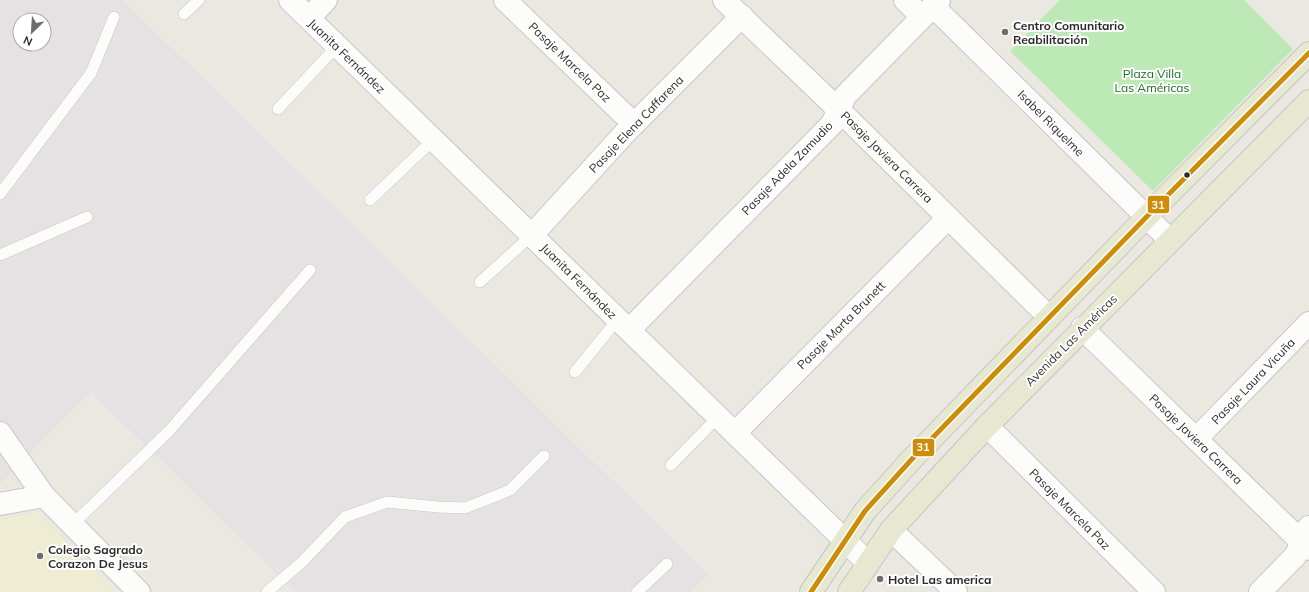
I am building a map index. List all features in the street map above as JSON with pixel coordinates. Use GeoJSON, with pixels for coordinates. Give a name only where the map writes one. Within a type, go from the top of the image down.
{"type":"FeatureCollection","features":[{"type":"Feature","properties":{"kind":"main road"},"geometry":{"type":"LineString","coordinates":[[810,592],[866,511],[882,492],[1146,217],[1309,53]]}},
{"type":"Feature","properties":{"kind":"main road","name":"Avenida Las Américas"},"geometry":{"type":"LineString","coordinates":[[849,592],[891,530],[987,426],[1082,328],[1309,101]]}},
{"type":"Feature","properties":{"kind":"street","name":"Juanita Fernández"},"geometry":{"type":"LineString","coordinates":[[290,0],[868,563]]}},
{"type":"Feature","properties":{"kind":"street"},"geometry":{"type":"LineString","coordinates":[[308,18],[326,0]]}},
{"type":"Feature","properties":{"kind":"street","name":"Pasaje Marcela Paz"},"geometry":{"type":"LineString","coordinates":[[505,0],[634,124]]}},
{"type":"Feature","properties":{"kind":"street","name":"Pasaje Javiera Carrera"},"geometry":{"type":"LineString","coordinates":[[724,0],[839,110],[1049,317]]}},
{"type":"Feature","properties":{"kind":"street","name":"Isabel Riquelme"},"geometry":{"type":"LineString","coordinates":[[905,0],[931,7],[1170,240]]}},
{"type":"Feature","properties":{"kind":"street","name":"Pasaje Adela Zamudio"},"geometry":{"type":"LineString","coordinates":[[624,325],[832,124],[845,96],[931,7]]}},
{"type":"Feature","properties":{"kind":"street","name":"Pasaje Elena Caffarena"},"geometry":{"type":"LineString","coordinates":[[532,235],[634,124],[742,16]]}},
{"type":"Feature","properties":{"kind":"street","name":"Pasaje Marta Brunett"},"geometry":{"type":"LineString","coordinates":[[735,434],[948,218]]}},
{"type":"Feature","properties":{"kind":"street","name":"Pasaje Laura Vicuña"},"geometry":{"type":"LineString","coordinates":[[1196,439],[1309,323]]}},
{"type":"Feature","properties":{"kind":"street","name":"Pasaje Javiera Carrera"},"geometry":{"type":"LineString","coordinates":[[1082,328],[1196,439],[1306,539]]}},
{"type":"Feature","properties":{"kind":"street","name":"Pasaje Marcela Paz"},"geometry":{"type":"LineString","coordinates":[[987,426],[1154,592]]}},
{"type":"Feature","properties":{"kind":"street"},"geometry":{"type":"LineString","coordinates":[[0,433],[44,496],[139,592]]}},
{"type":"Feature","properties":{"kind":"street"},"geometry":{"type":"LineString","coordinates":[[0,504],[44,496]]}},
{"type":"Feature","properties":{"kind":"street"},"geometry":{"type":"LineString","coordinates":[[891,530],[956,592]]}},
{"type":"Feature","properties":{"kind":"street"},"geometry":{"type":"LineString","coordinates":[[1260,592],[1296,555],[1306,539]]}},
{"type":"Feature","properties":{"kind":"lane"},"geometry":{"type":"LineString","coordinates":[[184,14],[199,0]]}},
{"type":"Feature","properties":{"kind":"lane"},"geometry":{"type":"LineString","coordinates":[[0,194],[91,73],[114,17]]}},
{"type":"Feature","properties":{"kind":"lane"},"geometry":{"type":"LineString","coordinates":[[278,109],[337,46]]}},
{"type":"Feature","properties":{"kind":"lane"},"geometry":{"type":"LineString","coordinates":[[370,200],[433,140]]}},
{"type":"Feature","properties":{"kind":"lane"},"geometry":{"type":"LineString","coordinates":[[0,255],[87,217]]}},
{"type":"Feature","properties":{"kind":"lane"},"geometry":{"type":"LineString","coordinates":[[480,282],[532,235]]}},
{"type":"Feature","properties":{"kind":"lane"},"geometry":{"type":"LineString","coordinates":[[72,525],[169,431],[310,270]]}},
{"type":"Feature","properties":{"kind":"lane"},"geometry":{"type":"LineString","coordinates":[[574,372],[624,325]]}},
{"type":"Feature","properties":{"kind":"lane"},"geometry":{"type":"LineString","coordinates":[[671,465],[718,417]]}},
{"type":"Feature","properties":{"kind":"lane"},"geometry":{"type":"LineString","coordinates":[[267,592],[301,563],[345,517],[387,502],[465,508],[510,490],[544,456]]}},
{"type":"Feature","properties":{"kind":"lane"},"geometry":{"type":"LineString","coordinates":[[637,592],[667,564]]}},
{"type":"Feature","properties":{"kind":"shaded area"},"geometry":{"type":"Polygon","coordinates":[[[0,0],[123,0],[708,574],[691,592],[295,592],[91,392],[0,484],[0,0]]]}},
{"type":"Feature","properties":{"kind":"shaded area","name":"Colegio Sagrado Corazon De Jesus"},"geometry":{"type":"Polygon","coordinates":[[[38,513],[115,592],[0,592],[0,520],[38,513]]]}},
{"type":"Feature","properties":{"kind":"green space","name":"Plaza Villa Las Américas"},"geometry":{"type":"Polygon","coordinates":[[[1060,0],[1244,0],[1293,49],[1153,191],[1010,51],[1060,0]]]}},
{"type":"Feature","properties":{"kind":"transit line","name":"31"},"geometry":{"type":"LineString","coordinates":[[811,592],[865,511],[912,459],[1159,204],[1309,53]]}},
{"type":"Feature","properties":{"kind":"place","name":"Centro Comunitario Reabilitación"},"geometry":{"type":"Point","coordinates":[1005,32]}},
{"type":"Feature","properties":{"kind":"place","name":"Colegio Sagrado Corazon De Jesus"},"geometry":{"type":"Point","coordinates":[40,556]}},
{"type":"Feature","properties":{"kind":"place","name":"Hotel Las america"},"geometry":{"type":"Point","coordinates":[880,579]}}]}
